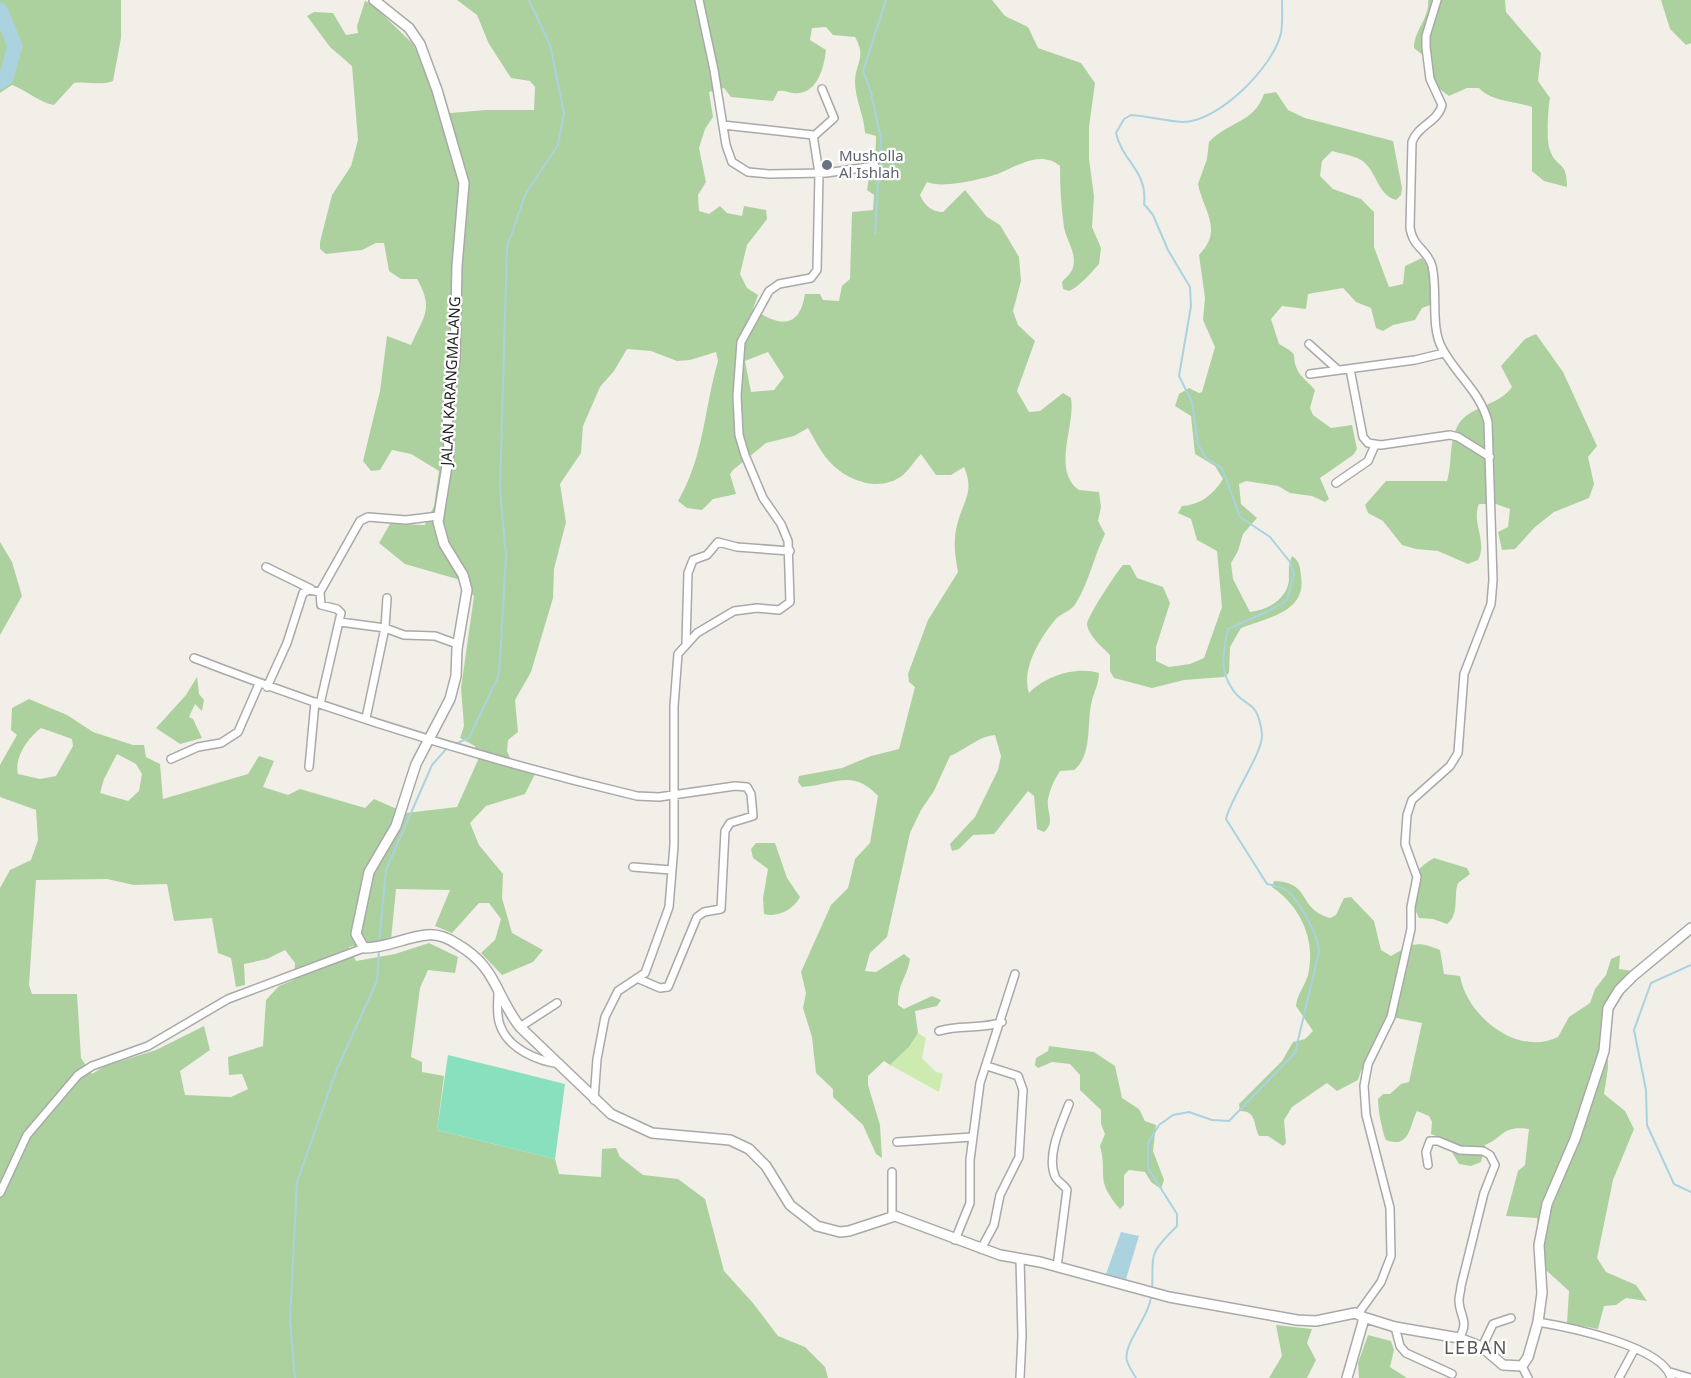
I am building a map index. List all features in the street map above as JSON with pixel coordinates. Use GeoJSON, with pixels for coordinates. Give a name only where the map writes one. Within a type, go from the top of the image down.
{"type":"FeatureCollection","features":[{"type":"Feature","properties":{"kind":"street","name":"JALAN KARANGMALANG"},"geometry":{"type":"LineString","coordinates":[[364,948],[356,934],[369,872],[396,826],[428,738],[450,699],[456,676],[458,644],[467,597],[466,583],[444,544],[438,516],[449,453],[447,412],[455,359],[457,266],[464,183],[437,90],[420,44],[410,28],[374,0]]}},
{"type":"Feature","properties":{"kind":"street"},"geometry":{"type":"LineString","coordinates":[[699,0],[729,155],[739,168],[769,174],[819,173],[875,166]]}},
{"type":"Feature","properties":{"kind":"street"},"geometry":{"type":"LineString","coordinates":[[1347,1378],[1360,1315],[1374,1294],[1391,1256],[1392,1232],[1386,1183],[1364,1104],[1365,1080],[1372,1054],[1388,1026],[1410,933],[1411,907],[1416,893],[1418,877],[1405,844],[1408,809],[1412,800],[1450,766],[1458,753],[1464,674],[1491,604],[1489,430],[1484,408],[1444,353],[1437,333],[1432,265],[1413,241],[1410,227],[1412,142],[1417,132],[1439,113],[1442,105],[1430,79],[1426,47],[1426,36],[1437,0]]}},
{"type":"Feature","properties":{"kind":"street"},"geometry":{"type":"LineString","coordinates":[[723,125],[814,136],[834,118],[822,89]]}},
{"type":"Feature","properties":{"kind":"street"},"geometry":{"type":"LineString","coordinates":[[594,1100],[597,1059],[605,1017],[618,990],[639,979],[645,973],[668,915],[674,845],[675,667],[678,654],[697,633],[734,611],[757,608],[779,610],[787,607],[790,602],[790,550],[781,525],[763,498],[739,435],[741,342],[769,291],[778,284],[811,278],[817,270],[819,173],[814,136]]}},
{"type":"Feature","properties":{"kind":"street"},"geometry":{"type":"LineString","coordinates":[[1309,344],[1338,370]]}},
{"type":"Feature","properties":{"kind":"street"},"geometry":{"type":"LineString","coordinates":[[1310,374],[1415,360],[1444,353]]}},
{"type":"Feature","properties":{"kind":"street"},"geometry":{"type":"LineString","coordinates":[[1350,369],[1363,437],[1368,443],[1375,445],[1450,435],[1458,437],[1490,457]]}},
{"type":"Feature","properties":{"kind":"street"},"geometry":{"type":"LineString","coordinates":[[1336,483],[1368,461],[1375,445]]}},
{"type":"Feature","properties":{"kind":"street"},"geometry":{"type":"LineString","coordinates":[[309,767],[318,703],[340,622],[340,610],[321,605],[317,591],[363,518],[406,520],[438,516]]}},
{"type":"Feature","properties":{"kind":"street"},"geometry":{"type":"LineString","coordinates":[[686,643],[688,573],[693,560],[707,555],[718,542],[752,549],[790,550]]}},
{"type":"Feature","properties":{"kind":"street"},"geometry":{"type":"LineString","coordinates":[[266,567],[317,591]]}},
{"type":"Feature","properties":{"kind":"street"},"geometry":{"type":"LineString","coordinates":[[267,687],[287,643],[303,593],[317,591]]}},
{"type":"Feature","properties":{"kind":"street"},"geometry":{"type":"LineString","coordinates":[[366,718],[385,628],[387,598]]}},
{"type":"Feature","properties":{"kind":"street"},"geometry":{"type":"LineString","coordinates":[[340,622],[385,628],[404,635],[435,636],[458,644]]}},
{"type":"Feature","properties":{"kind":"street"},"geometry":{"type":"LineString","coordinates":[[194,658],[267,687],[461,749],[637,796],[673,795],[744,786],[751,794],[754,813],[750,818],[736,820],[726,827],[721,909],[704,912],[697,917],[670,985],[663,988],[639,979]]}},
{"type":"Feature","properties":{"kind":"street"},"geometry":{"type":"LineString","coordinates":[[171,759],[198,747],[221,743],[238,732],[259,684]]}},
{"type":"Feature","properties":{"kind":"street"},"geometry":{"type":"LineString","coordinates":[[633,867],[671,870]]}},
{"type":"Feature","properties":{"kind":"street"},"geometry":{"type":"LineString","coordinates":[[1522,1366],[1528,1358],[1538,1322],[1542,1293],[1539,1245],[1547,1204],[1575,1139],[1604,1051],[1608,1008],[1619,990],[1633,976],[1691,928]]}},
{"type":"Feature","properties":{"kind":"street"},"geometry":{"type":"LineString","coordinates":[[0,1193],[27,1135],[78,1075],[92,1066],[148,1046],[228,999],[364,948],[380,947],[424,935],[443,937],[469,950],[498,986],[509,1013],[520,1027],[563,1065],[594,1100],[611,1114],[652,1133],[719,1139],[748,1149],[765,1166],[790,1205],[817,1226],[840,1232],[849,1231],[892,1216],[907,1219],[981,1249],[1138,1290],[1316,1322],[1348,1312],[1395,1327],[1459,1338],[1482,1347],[1503,1365],[1522,1366]]}},
{"type":"Feature","properties":{"kind":"street"},"geometry":{"type":"LineString","coordinates":[[955,1240],[970,1203],[972,1137],[980,1083],[1002,1022],[1008,992],[1015,974]]}},
{"type":"Feature","properties":{"kind":"street"},"geometry":{"type":"LineString","coordinates":[[498,986],[499,1023],[508,1037],[530,1056],[563,1065]]}},
{"type":"Feature","properties":{"kind":"street"},"geometry":{"type":"LineString","coordinates":[[520,1027],[557,1003]]}},
{"type":"Feature","properties":{"kind":"street"},"geometry":{"type":"LineString","coordinates":[[939,1031],[950,1027],[983,1027],[1002,1022]]}},
{"type":"Feature","properties":{"kind":"street"},"geometry":{"type":"LineString","coordinates":[[981,1249],[994,1225],[1000,1195],[1019,1157],[1023,1090],[1018,1076],[987,1066]]}},
{"type":"Feature","properties":{"kind":"street"},"geometry":{"type":"LineString","coordinates":[[1057,1267],[1067,1190],[1056,1178],[1053,1167],[1057,1140],[1069,1104]]}},
{"type":"Feature","properties":{"kind":"street"},"geometry":{"type":"LineString","coordinates":[[897,1142],[972,1137]]}},
{"type":"Feature","properties":{"kind":"street"},"geometry":{"type":"LineString","coordinates":[[1428,1165],[1426,1152],[1430,1141],[1438,1141],[1460,1150],[1484,1150],[1490,1155],[1495,1165],[1484,1193],[1461,1286],[1459,1302],[1464,1314],[1464,1330],[1459,1338]]}},
{"type":"Feature","properties":{"kind":"street"},"geometry":{"type":"LineString","coordinates":[[892,1172],[892,1216]]}},
{"type":"Feature","properties":{"kind":"street"},"geometry":{"type":"LineString","coordinates":[[1020,1259],[1023,1336],[1020,1378]]}},
{"type":"Feature","properties":{"kind":"street"},"geometry":{"type":"LineString","coordinates":[[1482,1347],[1493,1324],[1511,1318]]}},
{"type":"Feature","properties":{"kind":"street"},"geometry":{"type":"LineString","coordinates":[[1538,1322],[1580,1329],[1657,1360],[1671,1375],[1690,1378]]}},
{"type":"Feature","properties":{"kind":"street"},"geometry":{"type":"LineString","coordinates":[[1395,1327],[1400,1346],[1406,1353],[1452,1374]]}},
{"type":"Feature","properties":{"kind":"street"},"geometry":{"type":"LineString","coordinates":[[1619,1378],[1634,1350]]}},
{"type":"Feature","properties":{"kind":"street"},"geometry":{"type":"LineString","coordinates":[[1522,1366],[1528,1378]]}},
{"type":"Feature","properties":{"kind":"green space"},"geometry":{"type":"Polygon","coordinates":[[[0,0],[121,0],[121,38],[113,81],[74,83],[54,105],[12,85],[0,93],[0,0]]]}},
{"type":"Feature","properties":{"kind":"green space"},"geometry":{"type":"Polygon","coordinates":[[[457,0],[992,0],[1005,16],[1028,27],[1038,48],[1081,63],[1095,83],[1089,127],[1089,159],[1094,196],[1092,227],[1101,248],[1099,264],[1077,286],[1069,291],[1063,289],[1062,282],[1072,269],[1074,257],[1064,227],[1060,166],[1053,161],[1038,159],[1000,173],[963,182],[934,184],[927,182],[920,195],[929,207],[943,212],[965,190],[987,217],[1000,225],[1019,257],[1021,281],[1013,311],[1018,325],[1035,341],[1017,391],[1029,412],[1040,411],[1063,393],[1071,398],[1072,409],[1065,459],[1067,471],[1071,481],[1079,490],[1099,492],[1101,507],[1098,521],[1105,534],[1081,595],[1074,606],[1057,618],[1033,654],[1027,684],[1029,693],[1043,682],[1061,674],[1081,671],[1099,673],[1091,705],[1084,757],[1074,770],[1060,771],[1056,778],[1048,799],[1050,821],[1044,832],[1037,829],[1034,796],[1028,791],[994,834],[973,835],[959,849],[952,851],[950,844],[975,817],[998,770],[1001,756],[995,735],[983,738],[950,756],[934,791],[921,810],[910,833],[887,937],[870,953],[865,971],[876,972],[904,954],[910,959],[899,991],[898,1005],[904,1009],[932,996],[941,1000],[937,1006],[915,1011],[918,1033],[909,1047],[890,1065],[884,1061],[868,1076],[868,1085],[880,1125],[882,1158],[876,1154],[863,1125],[833,1097],[833,1089],[816,1073],[812,1037],[803,1008],[806,993],[801,972],[831,905],[848,888],[855,859],[870,843],[878,796],[869,787],[851,780],[802,787],[798,782],[799,776],[842,768],[871,756],[899,749],[915,687],[909,682],[908,674],[928,620],[958,572],[955,537],[967,496],[967,476],[964,467],[951,475],[936,475],[921,454],[906,473],[894,481],[873,484],[853,479],[828,460],[808,428],[794,436],[766,443],[733,470],[730,474],[736,494],[713,499],[702,510],[687,508],[678,501],[687,484],[698,450],[718,361],[716,352],[690,360],[677,361],[651,351],[627,349],[614,371],[600,387],[583,426],[581,453],[560,484],[566,522],[554,569],[553,598],[531,672],[515,700],[518,732],[508,740],[507,751],[514,767],[536,772],[525,794],[486,806],[470,823],[479,845],[503,874],[502,898],[512,933],[543,950],[533,962],[502,975],[481,953],[495,940],[501,919],[489,903],[479,903],[452,933],[435,926],[450,890],[396,889],[391,940],[349,947],[356,961],[395,954],[429,943],[458,957],[455,973],[428,970],[420,988],[411,1057],[422,1062],[422,1072],[444,1076],[437,1130],[555,1159],[559,1174],[601,1177],[602,1149],[616,1148],[620,1157],[643,1175],[678,1179],[705,1199],[724,1271],[753,1303],[778,1336],[805,1347],[825,1367],[828,1378],[0,1378],[0,888],[10,870],[31,860],[38,840],[36,810],[0,797],[0,765],[17,735],[11,730],[12,708],[29,699],[67,715],[93,732],[133,745],[144,745],[146,757],[160,764],[163,799],[248,774],[259,756],[274,761],[263,787],[288,795],[300,789],[365,808],[374,799],[406,813],[457,807],[478,760],[475,746],[460,738],[464,726],[461,688],[474,596],[457,579],[405,564],[379,543],[390,524],[425,525],[434,506],[439,471],[411,454],[392,450],[380,470],[371,471],[363,461],[380,391],[387,336],[411,345],[423,319],[425,298],[417,279],[401,279],[389,271],[384,243],[376,243],[362,250],[326,254],[320,249],[332,195],[351,166],[358,140],[352,66],[330,47],[307,16],[314,12],[333,13],[346,35],[358,33],[357,26],[365,1],[372,4],[413,44],[428,74],[440,114],[485,110],[534,110],[535,87],[530,81],[511,78],[489,44],[477,15],[457,0]],[[826,27],[812,28],[810,40],[826,50],[821,72],[813,85],[801,93],[778,91],[773,101],[731,97],[724,88],[709,92],[713,117],[705,129],[699,148],[706,182],[698,195],[699,211],[709,214],[720,206],[727,213],[742,216],[744,206],[766,210],[767,219],[747,245],[740,274],[747,288],[758,295],[753,309],[779,321],[793,319],[798,314],[805,294],[820,294],[823,300],[839,301],[842,286],[850,279],[852,212],[873,210],[874,195],[867,190],[869,177],[875,173],[876,136],[865,133],[856,95],[855,75],[860,55],[858,44],[855,37],[833,35],[826,27]],[[768,352],[745,361],[751,392],[774,390],[784,377],[768,352]],[[41,728],[20,755],[18,774],[40,779],[56,776],[73,746],[72,739],[41,728]],[[117,754],[104,779],[100,793],[128,801],[139,791],[142,774],[136,764],[117,754]],[[107,879],[36,880],[29,985],[32,994],[77,994],[81,1058],[92,1074],[105,1066],[156,1050],[204,1026],[210,1050],[180,1071],[185,1095],[231,1097],[248,1089],[242,1074],[229,1075],[228,1057],[263,1046],[266,1000],[279,986],[294,980],[295,963],[285,950],[267,959],[244,964],[245,985],[236,987],[231,958],[218,953],[212,918],[174,921],[167,884],[134,885],[107,879]]]}},
{"type":"Feature","properties":{"kind":"green space"},"geometry":{"type":"Polygon","coordinates":[[[1428,0],[1505,0],[1506,12],[1541,53],[1538,81],[1550,98],[1549,146],[1552,156],[1565,172],[1567,187],[1544,181],[1532,171],[1532,107],[1497,99],[1479,88],[1467,88],[1449,96],[1437,87],[1430,61],[1414,48],[1416,35],[1427,13],[1428,0]]]}},
{"type":"Feature","properties":{"kind":"green space"},"geometry":{"type":"Polygon","coordinates":[[[1661,0],[1691,0],[1691,43],[1686,45],[1670,29],[1661,0]]]}},
{"type":"Feature","properties":{"kind":"green space"},"geometry":{"type":"Polygon","coordinates":[[[1276,92],[1288,110],[1305,118],[1393,141],[1402,188],[1401,195],[1396,200],[1385,193],[1366,164],[1354,157],[1332,151],[1322,161],[1320,176],[1333,189],[1361,199],[1374,212],[1374,247],[1389,287],[1403,284],[1405,266],[1422,258],[1429,267],[1433,304],[1422,308],[1415,320],[1393,325],[1383,331],[1376,328],[1371,308],[1356,302],[1343,288],[1308,294],[1306,309],[1282,306],[1271,319],[1279,344],[1293,354],[1301,376],[1315,390],[1310,408],[1313,415],[1331,428],[1352,425],[1357,449],[1353,455],[1320,478],[1329,499],[1325,502],[1312,496],[1290,493],[1278,486],[1246,481],[1239,484],[1241,504],[1257,518],[1243,534],[1238,551],[1231,563],[1233,579],[1250,612],[1270,606],[1285,593],[1292,556],[1298,562],[1300,570],[1301,588],[1298,598],[1283,612],[1241,628],[1230,647],[1229,673],[1224,677],[1184,680],[1152,688],[1114,678],[1110,671],[1110,655],[1096,641],[1087,625],[1102,595],[1120,569],[1123,565],[1130,565],[1137,578],[1163,587],[1170,603],[1156,647],[1156,661],[1169,667],[1190,664],[1204,658],[1222,607],[1217,551],[1197,540],[1191,519],[1178,513],[1182,506],[1195,504],[1206,498],[1223,479],[1215,466],[1195,454],[1191,416],[1175,406],[1179,394],[1189,388],[1199,393],[1202,392],[1215,347],[1203,320],[1205,298],[1199,255],[1210,237],[1211,228],[1198,184],[1207,159],[1209,142],[1254,111],[1264,94],[1276,92]]]}},
{"type":"Feature","properties":{"kind":"green space"},"geometry":{"type":"Polygon","coordinates":[[[1536,334],[1563,372],[1597,446],[1588,457],[1594,484],[1589,498],[1554,512],[1535,527],[1515,549],[1502,550],[1498,532],[1508,527],[1510,509],[1496,504],[1479,504],[1477,518],[1481,553],[1478,560],[1468,564],[1438,551],[1402,545],[1383,521],[1368,513],[1365,505],[1386,481],[1447,481],[1453,439],[1458,425],[1469,414],[1500,398],[1512,387],[1501,366],[1525,339],[1536,334]]]}},
{"type":"Feature","properties":{"kind":"green space"},"geometry":{"type":"Polygon","coordinates":[[[0,542],[12,562],[22,596],[0,635],[0,542]]]}},
{"type":"Feature","properties":{"kind":"green space"},"geometry":{"type":"Polygon","coordinates":[[[197,677],[199,694],[204,700],[202,711],[195,704],[189,717],[193,719],[202,738],[180,744],[156,728],[186,695],[197,677]]]}},
{"type":"Feature","properties":{"kind":"green space"},"geometry":{"type":"Polygon","coordinates":[[[756,843],[775,843],[787,878],[800,897],[790,909],[780,914],[764,914],[763,898],[768,869],[753,858],[751,849],[756,843]]]}},
{"type":"Feature","properties":{"kind":"green space"},"geometry":{"type":"Polygon","coordinates":[[[1434,858],[1467,868],[1470,874],[1458,883],[1454,915],[1447,924],[1433,919],[1419,918],[1412,899],[1414,876],[1434,858]]]}},
{"type":"Feature","properties":{"kind":"green space"},"geometry":{"type":"Polygon","coordinates":[[[1274,881],[1294,886],[1313,909],[1330,918],[1336,915],[1344,898],[1351,897],[1374,921],[1381,950],[1391,956],[1419,944],[1440,950],[1444,974],[1460,976],[1472,1005],[1483,1018],[1496,1029],[1526,1042],[1542,1042],[1558,1037],[1569,1017],[1590,1003],[1595,989],[1606,975],[1611,959],[1620,955],[1619,969],[1633,971],[1612,992],[1607,1038],[1608,1068],[1604,1094],[1625,1111],[1634,1129],[1613,1180],[1597,1258],[1606,1272],[1636,1285],[1647,1301],[1626,1298],[1616,1305],[1604,1306],[1598,1329],[1567,1323],[1569,1291],[1536,1261],[1539,1235],[1537,1218],[1506,1216],[1518,1171],[1525,1165],[1529,1129],[1520,1128],[1505,1132],[1485,1145],[1481,1162],[1471,1166],[1459,1164],[1444,1139],[1431,1134],[1432,1122],[1429,1116],[1417,1111],[1408,1135],[1404,1139],[1400,1142],[1386,1140],[1380,1120],[1378,1099],[1383,1094],[1390,1094],[1401,1084],[1409,1082],[1422,1023],[1387,1016],[1358,1080],[1337,1091],[1327,1083],[1292,1107],[1284,1120],[1286,1143],[1283,1146],[1268,1136],[1259,1136],[1254,1119],[1249,1113],[1240,1111],[1239,1104],[1282,1061],[1293,1042],[1305,1039],[1313,1031],[1296,1006],[1308,975],[1310,949],[1308,937],[1304,925],[1291,904],[1272,887],[1274,881]]]}},
{"type":"Feature","properties":{"kind":"green space"},"geometry":{"type":"Polygon","coordinates":[[[918,1033],[926,1038],[922,1058],[936,1072],[943,1074],[939,1092],[890,1065],[909,1047],[918,1033]]]}},
{"type":"Feature","properties":{"kind":"green space"},"geometry":{"type":"Polygon","coordinates":[[[1049,1046],[1094,1052],[1115,1066],[1122,1098],[1139,1109],[1145,1121],[1156,1125],[1153,1151],[1164,1180],[1161,1189],[1151,1182],[1145,1172],[1129,1170],[1124,1175],[1124,1205],[1120,1209],[1112,1199],[1103,1178],[1100,1146],[1105,1134],[1101,1124],[1101,1110],[1080,1090],[1080,1075],[1070,1064],[1052,1062],[1038,1068],[1035,1065],[1036,1058],[1048,1051],[1049,1046]]]}},
{"type":"Feature","properties":{"kind":"green space"},"geometry":{"type":"Polygon","coordinates":[[[448,1055],[565,1084],[555,1159],[437,1130],[448,1055]]]}},
{"type":"Feature","properties":{"kind":"green space"},"geometry":{"type":"Polygon","coordinates":[[[1276,1325],[1312,1329],[1307,1343],[1316,1360],[1307,1378],[1269,1378],[1282,1356],[1276,1325]]]}},
{"type":"Feature","properties":{"kind":"green space"},"geometry":{"type":"Polygon","coordinates":[[[1368,1335],[1391,1341],[1394,1350],[1390,1367],[1407,1378],[1359,1378],[1358,1363],[1368,1335]]]}},
{"type":"Feature","properties":{"kind":"water"},"geometry":{"type":"Polygon","coordinates":[[[1121,1232],[1139,1236],[1126,1279],[1106,1274],[1121,1232]]]}},
{"type":"Feature","properties":{"kind":"waterway"},"geometry":{"type":"LineString","coordinates":[[453,745],[469,738],[498,677],[500,660],[506,556],[500,490],[507,247],[525,195],[558,145],[564,113],[550,45],[529,0]]}},
{"type":"Feature","properties":{"kind":"waterway"},"geometry":{"type":"LineString","coordinates":[[875,233],[881,139],[871,92],[863,71],[886,0]]}},
{"type":"Feature","properties":{"kind":"waterway"},"geometry":{"type":"LineString","coordinates":[[1152,1291],[1154,1255],[1156,1249],[1177,1226],[1177,1214],[1148,1168],[1148,1143],[1159,1125],[1173,1115],[1189,1112],[1212,1120],[1229,1121],[1295,1053],[1319,952],[1312,928],[1297,901],[1286,890],[1267,884],[1226,819],[1253,763],[1262,734],[1257,713],[1250,704],[1236,694],[1227,680],[1224,658],[1228,629],[1271,610],[1287,600],[1294,574],[1290,562],[1270,537],[1240,517],[1222,468],[1206,458],[1198,444],[1192,402],[1179,376],[1191,306],[1190,287],[1168,250],[1153,215],[1144,204],[1142,183],[1123,151],[1116,133],[1124,119],[1131,115],[1182,122],[1196,120],[1227,103],[1256,76],[1268,61],[1282,29],[1282,0]]}},
{"type":"Feature","properties":{"kind":"waterway"},"geometry":{"type":"LineString","coordinates":[[0,10],[15,46],[6,78],[0,82]]}},
{"type":"Feature","properties":{"kind":"waterway"},"geometry":{"type":"LineString","coordinates":[[379,944],[386,870],[432,765],[448,747]]}},
{"type":"Feature","properties":{"kind":"waterway"},"geometry":{"type":"LineString","coordinates":[[295,1378],[290,1321],[297,1182],[337,1069],[377,981],[379,950]]}},
{"type":"Feature","properties":{"kind":"waterway"},"geometry":{"type":"LineString","coordinates":[[1691,965],[1651,983],[1634,1030],[1646,1090],[1647,1125],[1674,1184],[1691,1192]]}},
{"type":"Feature","properties":{"kind":"waterway"},"geometry":{"type":"LineString","coordinates":[[1136,1378],[1127,1361],[1128,1347],[1146,1312],[1151,1296]]}},
{"type":"Feature","properties":{"kind":"place","name":"Musholla Al Ishlah"},"geometry":{"type":"Point","coordinates":[827,165]}},
{"type":"Feature","properties":{"kind":"district","name":"LEBAN"},"geometry":{"type":"Point","coordinates":[1476,1348]}}]}
